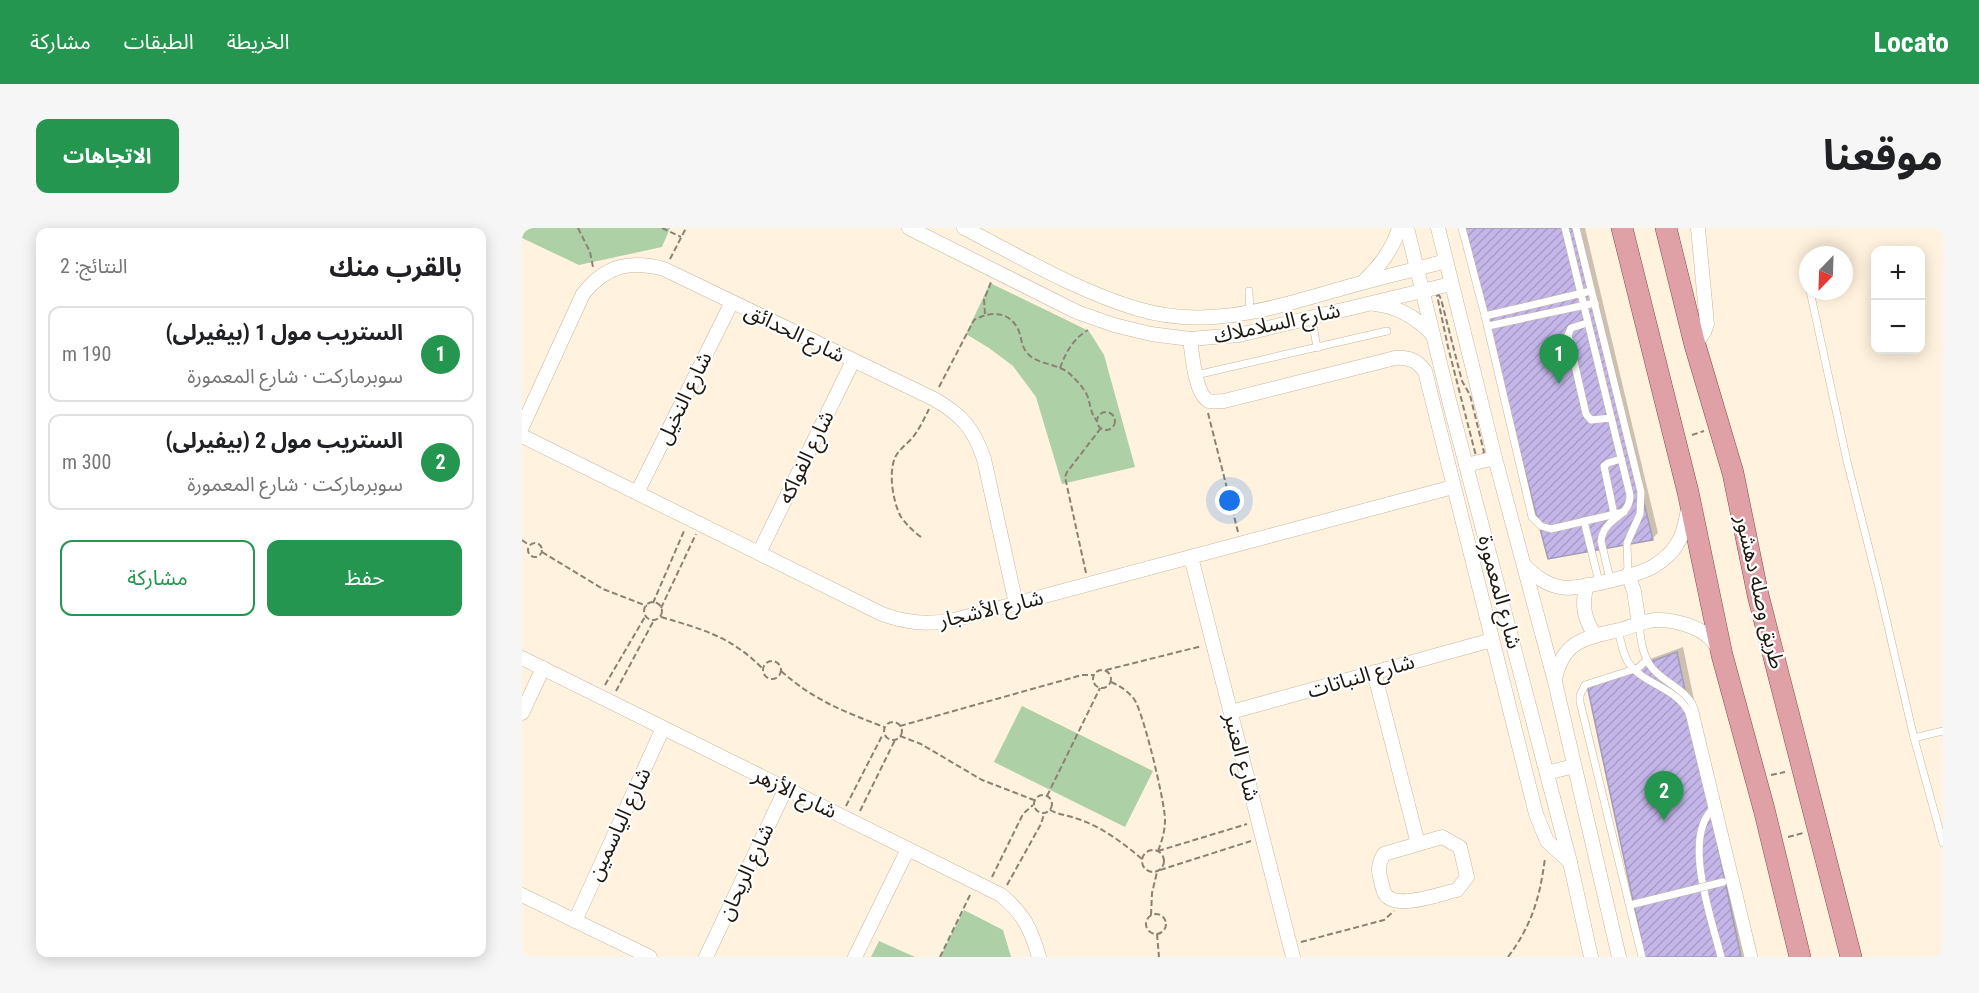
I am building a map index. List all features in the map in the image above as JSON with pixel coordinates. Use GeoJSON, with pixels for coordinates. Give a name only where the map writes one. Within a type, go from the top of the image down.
{"type":"FeatureCollection","features":[{"type":"Feature","properties":{"kind":"main road"},"geometry":{"type":"LineString","coordinates":[[1622,228],[1688,492],[1722,655],[1764,810],[1800,957]]}},
{"type":"Feature","properties":{"kind":"main road","name":"طريق وصله دهشور"},"geometry":{"type":"LineString","coordinates":[[1666,228],[1695,345],[1733,473],[1758,595],[1851,957]]}},
{"type":"Feature","properties":{"kind":"street","name":"شارع السلاملاك"},"geometry":{"type":"LineString","coordinates":[[909,228],[1077,312],[1107,324],[1152,334],[1190,339],[1239,335],[1451,284]]}},
{"type":"Feature","properties":{"kind":"street","name":"شارع السلاملاك"},"geometry":{"type":"LineString","coordinates":[[964,228],[1074,284],[1139,310],[1211,319],[1250,314],[1446,261]]}},
{"type":"Feature","properties":{"kind":"street"},"geometry":{"type":"LineString","coordinates":[[1363,282],[1389,252],[1399,228]]}},
{"type":"Feature","properties":{"kind":"street","name":"شارع المعمورة"},"geometry":{"type":"LineString","coordinates":[[1407,228],[1449,400],[1570,862],[1591,957]]}},
{"type":"Feature","properties":{"kind":"street","name":"شارع المعمورة"},"geometry":{"type":"LineString","coordinates":[[1438,228],[1495,458],[1555,682],[1619,957]]}},
{"type":"Feature","properties":{"kind":"street"},"geometry":{"type":"LineString","coordinates":[[1695,345],[1707,324],[1698,228]]}},
{"type":"Feature","properties":{"kind":"street","name":"شارع الحدائق"},"geometry":{"type":"LineString","coordinates":[[522,427],[583,294],[592,282],[604,273],[632,264],[664,270],[934,399],[959,416],[977,440],[984,459],[1016,604]]}},
{"type":"Feature","properties":{"kind":"street"},"geometry":{"type":"LineString","coordinates":[[1349,286],[1361,305],[1397,309],[1417,320],[1434,336]]}},
{"type":"Feature","properties":{"kind":"street","name":"شارع النخيل"},"geometry":{"type":"LineString","coordinates":[[637,493],[732,302]]}},
{"type":"Feature","properties":{"kind":"street"},"geometry":{"type":"LineString","coordinates":[[1190,339],[1196,375],[1203,397],[1210,401],[1224,401],[1395,358],[1407,357],[1417,362],[1425,371],[1536,814],[1547,841],[1570,862]]}},
{"type":"Feature","properties":{"kind":"street","name":"شارع الفواكه"},"geometry":{"type":"LineString","coordinates":[[759,553],[853,361]]}},
{"type":"Feature","properties":{"kind":"street"},"geometry":{"type":"LineString","coordinates":[[1434,403],[1449,400]]}},
{"type":"Feature","properties":{"kind":"street","name":"شارع الأشجار"},"geometry":{"type":"LineString","coordinates":[[522,436],[899,620],[917,624],[936,624],[1016,604],[1453,487]]}},
{"type":"Feature","properties":{"kind":"street"},"geometry":{"type":"LineString","coordinates":[[1466,465],[1495,458]]}},
{"type":"Feature","properties":{"kind":"street"},"geometry":{"type":"LineString","coordinates":[[1525,566],[1547,583],[1574,588],[1652,567],[1666,557],[1678,543],[1688,509],[1688,492]]}},
{"type":"Feature","properties":{"kind":"street","name":"شارع العنبر"},"geometry":{"type":"LineString","coordinates":[[1191,557],[1291,951]]}},
{"type":"Feature","properties":{"kind":"street"},"geometry":{"type":"LineString","coordinates":[[1628,574],[1634,591],[1639,624]]}},
{"type":"Feature","properties":{"kind":"street"},"geometry":{"type":"LineString","coordinates":[[1595,635],[1589,626],[1583,606],[1599,582]]}},
{"type":"Feature","properties":{"kind":"street"},"geometry":{"type":"LineString","coordinates":[[1555,682],[1558,666],[1566,651],[1579,641],[1655,620],[1675,622],[1694,628],[1711,638],[1722,655]]}},
{"type":"Feature","properties":{"kind":"street","name":"شارع النباتات"},"geometry":{"type":"LineString","coordinates":[[1231,712],[1492,640]]}},
{"type":"Feature","properties":{"kind":"street","name":"شارع الأزهر"},"geometry":{"type":"LineString","coordinates":[[522,658],[1001,895],[1024,918],[1032,933],[1039,957]]}},
{"type":"Feature","properties":{"kind":"street"},"geometry":{"type":"LineString","coordinates":[[522,713],[543,668]]}},
{"type":"Feature","properties":{"kind":"street"},"geometry":{"type":"LineString","coordinates":[[1374,672],[1418,844]]}},
{"type":"Feature","properties":{"kind":"street","name":"شارع الياسمين"},"geometry":{"type":"LineString","coordinates":[[575,921],[663,728]]}},
{"type":"Feature","properties":{"kind":"street"},"geometry":{"type":"LineString","coordinates":[[1547,773],[1574,766]]}},
{"type":"Feature","properties":{"kind":"street","name":"شارع الريحان"},"geometry":{"type":"LineString","coordinates":[[706,957],[786,788]]}},
{"type":"Feature","properties":{"kind":"street"},"geometry":{"type":"LineString","coordinates":[[1442,837],[1460,847],[1467,876],[1465,882],[1457,890],[1399,902],[1391,900],[1385,895],[1378,871],[1384,854],[1418,844],[1442,837]]}},
{"type":"Feature","properties":{"kind":"street"},"geometry":{"type":"LineString","coordinates":[[855,957],[908,849]]}},
{"type":"Feature","properties":{"kind":"street"},"geometry":{"type":"LineString","coordinates":[[522,896],[650,957]]}},
{"type":"Feature","properties":{"kind":"lane"},"geometry":{"type":"LineString","coordinates":[[1462,228],[1488,326],[1532,517],[1541,526],[1551,529],[1624,512]]}},
{"type":"Feature","properties":{"kind":"lane"},"geometry":{"type":"LineString","coordinates":[[1565,228],[1630,495],[1629,504],[1624,512],[1606,525],[1602,535],[1599,582]]}},
{"type":"Feature","properties":{"kind":"lane"},"geometry":{"type":"LineString","coordinates":[[1576,228],[1641,492],[1640,514],[1627,543],[1628,574]]}},
{"type":"Feature","properties":{"kind":"lane"},"geometry":{"type":"LineString","coordinates":[[1249,291],[1250,314]]}},
{"type":"Feature","properties":{"kind":"lane"},"geometry":{"type":"LineString","coordinates":[[1485,315],[1592,291]]}},
{"type":"Feature","properties":{"kind":"lane"},"geometry":{"type":"LineString","coordinates":[[1812,300],[1847,461],[1914,738],[1943,843]]}},
{"type":"Feature","properties":{"kind":"lane"},"geometry":{"type":"LineString","coordinates":[[1488,326],[1595,303]]}},
{"type":"Feature","properties":{"kind":"lane"},"geometry":{"type":"LineString","coordinates":[[1311,317],[1317,348]]}},
{"type":"Feature","properties":{"kind":"lane"},"geometry":{"type":"LineString","coordinates":[[1587,323],[1572,328],[1568,334],[1586,414],[1592,420],[1611,418]]}},
{"type":"Feature","properties":{"kind":"lane"},"geometry":{"type":"LineString","coordinates":[[1196,375],[1387,332]]}},
{"type":"Feature","properties":{"kind":"lane"},"geometry":{"type":"LineString","coordinates":[[1614,514],[1604,466],[1621,459]]}},
{"type":"Feature","properties":{"kind":"lane"},"geometry":{"type":"LineString","coordinates":[[1584,521],[1599,582]]}},
{"type":"Feature","properties":{"kind":"lane"},"geometry":{"type":"LineString","coordinates":[[1639,624],[1641,643],[1647,660],[1659,675],[1683,692],[1692,702],[1748,957]]}},
{"type":"Feature","properties":{"kind":"lane"},"geometry":{"type":"LineString","coordinates":[[1618,630],[1623,652],[1634,670],[1676,696],[1686,707],[1715,807],[1700,836],[1698,857],[1721,957]]}},
{"type":"Feature","properties":{"kind":"lane"},"geometry":{"type":"LineString","coordinates":[[1642,957],[1580,695],[1585,685],[1634,670],[1647,660]]}},
{"type":"Feature","properties":{"kind":"lane"},"geometry":{"type":"LineString","coordinates":[[1914,738],[1943,731]]}},
{"type":"Feature","properties":{"kind":"lane"},"geometry":{"type":"LineString","coordinates":[[1630,905],[1730,881]]}},
{"type":"Feature","properties":{"kind":"lane"},"geometry":{"type":"LineString","coordinates":[[1730,881],[1754,957]]}},
{"type":"Feature","properties":{"kind":"path"},"geometry":{"type":"LineString","coordinates":[[578,228],[590,252],[592,282]]}},
{"type":"Feature","properties":{"kind":"path"},"geometry":{"type":"LineString","coordinates":[[662,228],[681,237]]}},
{"type":"Feature","properties":{"kind":"path"},"geometry":{"type":"LineString","coordinates":[[664,270],[686,228]]}},
{"type":"Feature","properties":{"kind":"path"},"geometry":{"type":"LineString","coordinates":[[986,314],[984,300],[997,272]]}},
{"type":"Feature","properties":{"kind":"path"},"geometry":{"type":"LineString","coordinates":[[1439,296],[1462,381],[1470,396],[1484,454],[1481,458],[1476,456],[1436,298],[1439,296]]}},
{"type":"Feature","properties":{"kind":"path"},"geometry":{"type":"LineString","coordinates":[[921,537],[909,528],[900,516],[895,502],[891,476],[892,464],[897,454],[919,429],[974,320],[986,314],[998,313],[1010,319],[1018,329],[1025,352],[1034,359],[1055,364],[1079,382],[1087,395],[1093,417],[1101,428],[1108,430],[1112,428],[1115,425],[1115,417],[1104,412],[1100,414],[1097,421]]}},
{"type":"Feature","properties":{"kind":"path"},"geometry":{"type":"LineString","coordinates":[[1060,368],[1065,355],[1077,338],[1094,327],[1107,324]]}},
{"type":"Feature","properties":{"kind":"path"},"geometry":{"type":"LineString","coordinates":[[1203,397],[1241,544]]}},
{"type":"Feature","properties":{"kind":"path"},"geometry":{"type":"LineString","coordinates":[[1089,585],[1065,477],[1066,472],[1101,428]]}},
{"type":"Feature","properties":{"kind":"path"},"geometry":{"type":"LineString","coordinates":[[1686,436],[1709,430]]}},
{"type":"Feature","properties":{"kind":"path"},"geometry":{"type":"LineString","coordinates":[[542,552],[536,557],[530,555],[527,550],[534,542],[540,544],[542,552],[603,589],[647,606],[653,603],[695,521]]}},
{"type":"Feature","properties":{"kind":"path"},"geometry":{"type":"LineString","coordinates":[[661,617],[662,608],[695,521]]}},
{"type":"Feature","properties":{"kind":"path"},"geometry":{"type":"LineString","coordinates":[[522,540],[529,545]]}},
{"type":"Feature","properties":{"kind":"path"},"geometry":{"type":"LineString","coordinates":[[653,603],[662,608]]}},
{"type":"Feature","properties":{"kind":"path"},"geometry":{"type":"LineString","coordinates":[[605,699],[646,615],[647,606]]}},
{"type":"Feature","properties":{"kind":"path"},"geometry":{"type":"LineString","coordinates":[[646,615],[654,620]]}},
{"type":"Feature","properties":{"kind":"path"},"geometry":{"type":"LineString","coordinates":[[605,699],[654,620],[661,617],[695,626],[727,639],[746,652],[763,669],[765,676],[771,679],[778,677],[781,671]]}},
{"type":"Feature","properties":{"kind":"path"},"geometry":{"type":"LineString","coordinates":[[1106,670],[1111,675],[1111,682],[1106,687],[1100,688],[1094,683],[1094,675],[1097,671],[1213,643]]}},
{"type":"Feature","properties":{"kind":"path"},"geometry":{"type":"LineString","coordinates":[[763,669],[767,663],[774,661],[779,665],[781,671],[808,692],[837,709],[884,727]]}},
{"type":"Feature","properties":{"kind":"path"},"geometry":{"type":"LineString","coordinates":[[900,726],[1082,675],[1094,675]]}},
{"type":"Feature","properties":{"kind":"path"},"geometry":{"type":"LineString","coordinates":[[1111,682],[1134,699],[1142,717],[1165,814],[1163,837],[1158,851]]}},
{"type":"Feature","properties":{"kind":"path"},"geometry":{"type":"LineString","coordinates":[[1047,796],[1100,688]]}},
{"type":"Feature","properties":{"kind":"path"},"geometry":{"type":"LineString","coordinates":[[855,822],[895,740],[902,731],[897,723],[890,722],[884,727]]}},
{"type":"Feature","properties":{"kind":"path"},"geometry":{"type":"LineString","coordinates":[[841,815],[884,734],[884,727]]}},
{"type":"Feature","properties":{"kind":"path"},"geometry":{"type":"LineString","coordinates":[[884,734],[890,740],[895,740]]}},
{"type":"Feature","properties":{"kind":"path"},"geometry":{"type":"LineString","coordinates":[[900,736],[921,744],[982,780],[1034,800]]}},
{"type":"Feature","properties":{"kind":"path"},"geometry":{"type":"LineString","coordinates":[[1768,776],[1788,771]]}},
{"type":"Feature","properties":{"kind":"path"},"geometry":{"type":"LineString","coordinates":[[1001,895],[1041,824],[1044,814],[1050,810],[1052,805],[1047,796],[1040,795],[1034,800],[1033,805],[1037,812],[1044,814]]}},
{"type":"Feature","properties":{"kind":"path"},"geometry":{"type":"LineString","coordinates":[[940,957],[1020,818],[1033,805]]}},
{"type":"Feature","properties":{"kind":"path"},"geometry":{"type":"LineString","coordinates":[[1050,810],[1090,824],[1118,840],[1142,859],[1146,870],[1153,873],[1262,837]]}},
{"type":"Feature","properties":{"kind":"path"},"geometry":{"type":"LineString","coordinates":[[1142,859],[1148,851],[1158,851],[1258,820]]}},
{"type":"Feature","properties":{"kind":"path"},"geometry":{"type":"LineString","coordinates":[[1782,838],[1803,833]]}},
{"type":"Feature","properties":{"kind":"path"},"geometry":{"type":"LineString","coordinates":[[1508,957],[1532,919],[1539,894],[1547,841]]}},
{"type":"Feature","properties":{"kind":"path"},"geometry":{"type":"LineString","coordinates":[[1151,915],[1158,914],[1166,921],[1163,931],[1157,934],[1150,932],[1146,925],[1151,915],[1152,893],[1158,871],[1163,867],[1164,858],[1158,851]]}},
{"type":"Feature","properties":{"kind":"path"},"geometry":{"type":"LineString","coordinates":[[1291,951],[1384,920],[1391,916],[1399,902]]}},
{"type":"Feature","properties":{"kind":"path"},"geometry":{"type":"LineString","coordinates":[[1157,934],[1159,957]]}},
{"type":"Feature","properties":{"kind":"green space"},"geometry":{"type":"Polygon","coordinates":[[[522,228],[670,228],[662,247],[579,265],[522,238],[522,228]]]}},
{"type":"Feature","properties":{"kind":"green space"},"geometry":{"type":"Polygon","coordinates":[[[990,283],[1089,331],[1104,355],[1135,467],[1062,484],[1036,397],[1013,366],[966,334],[990,283]]]}},
{"type":"Feature","properties":{"kind":"green space"},"geometry":{"type":"Polygon","coordinates":[[[1022,706],[1153,771],[1125,827],[994,762],[1022,706]]]}},
{"type":"Feature","properties":{"kind":"green space"},"geometry":{"type":"Polygon","coordinates":[[[964,910],[1003,930],[1011,957],[940,957],[964,910]]]}},
{"type":"Feature","properties":{"kind":"green space"},"geometry":{"type":"Polygon","coordinates":[[[879,941],[915,957],[871,957],[879,941]]]}},
{"type":"Feature","properties":{"kind":"building"},"geometry":{"type":"Polygon","coordinates":[[[1461,228],[1578,228],[1653,540],[1548,559],[1461,228]]]}},
{"type":"Feature","properties":{"kind":"building"},"geometry":{"type":"Polygon","coordinates":[[[1677,652],[1741,957],[1645,957],[1587,685],[1677,652]]]}},
{"type":"Feature","properties":{"kind":"place","name":"الستريب مول 1 (بيفيرلى)"},"geometry":{"type":"Point","coordinates":[1559,384]}},
{"type":"Feature","properties":{"kind":"place","name":"الستريب مول 2 (بيفيرلى)"},"geometry":{"type":"Point","coordinates":[1664,821]}}]}
